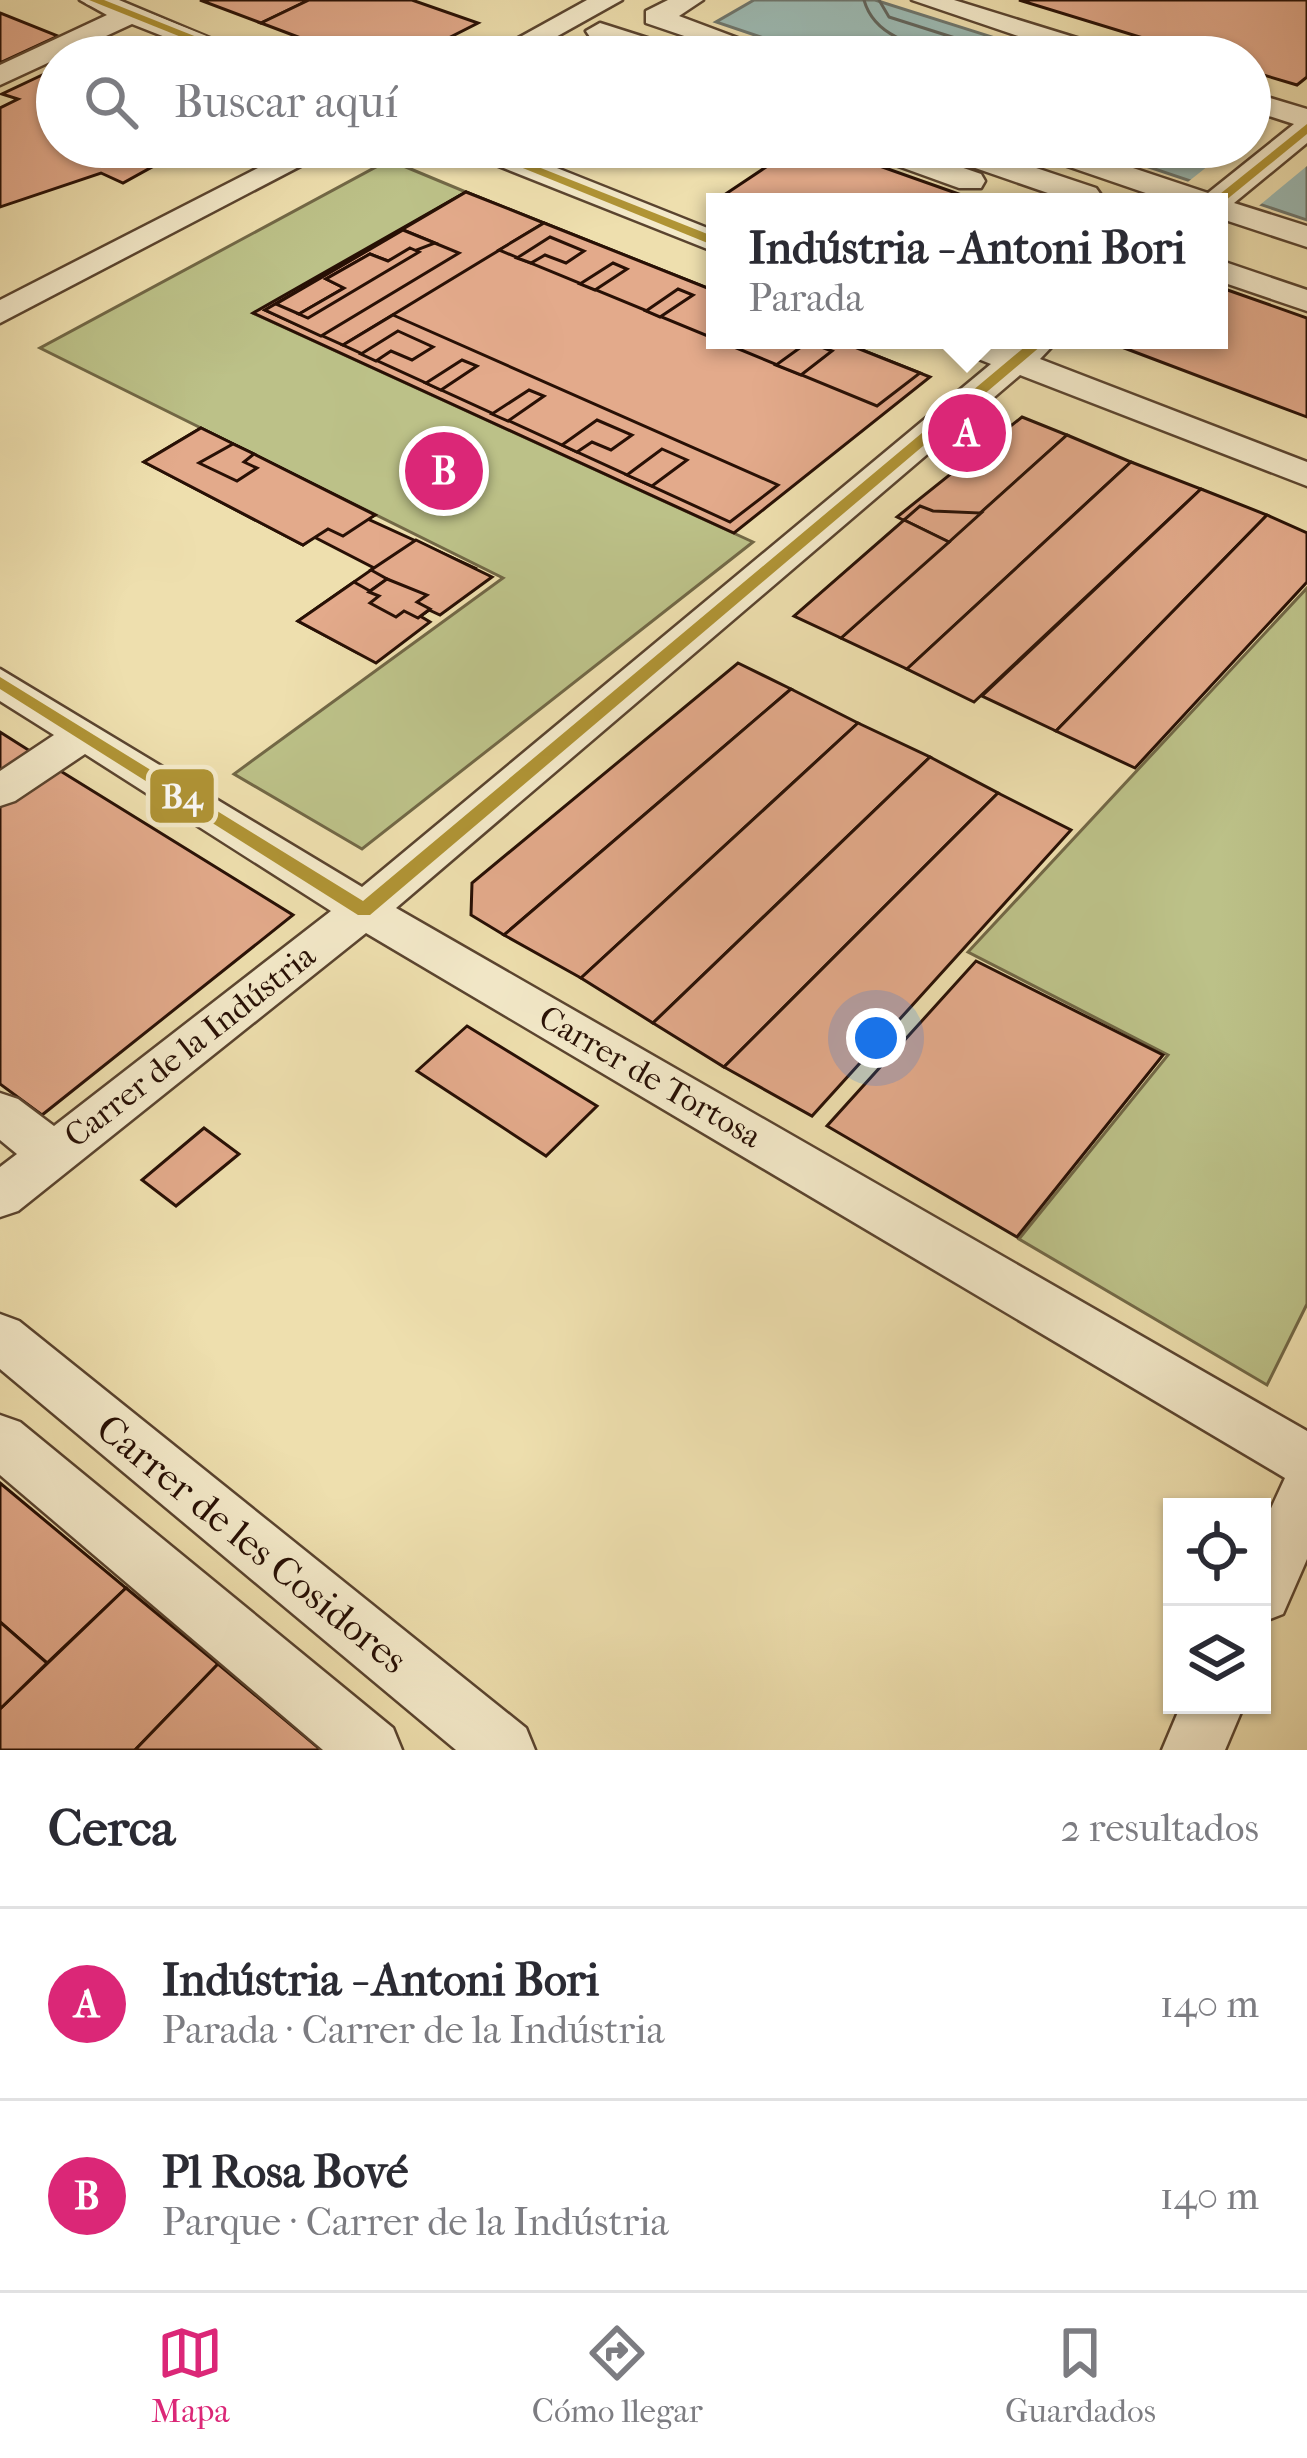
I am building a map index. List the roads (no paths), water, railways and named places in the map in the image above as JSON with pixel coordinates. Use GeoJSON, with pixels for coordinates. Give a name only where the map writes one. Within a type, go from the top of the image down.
{"type":"FeatureCollection","features":[{"type":"Feature","properties":{"kind":"street"},"geometry":{"type":"LineString","coordinates":[[94,0],[187,36]]}},
{"type":"Feature","properties":{"kind":"street"},"geometry":{"type":"LineString","coordinates":[[553,36],[582,25],[608,0]]}},
{"type":"Feature","properties":{"kind":"street"},"geometry":{"type":"LineString","coordinates":[[689,0],[656,17],[712,36]]}},
{"type":"Feature","properties":{"kind":"street"},"geometry":{"type":"LineString","coordinates":[[926,0],[1042,36]]}},
{"type":"Feature","properties":{"kind":"street"},"geometry":{"type":"LineString","coordinates":[[84,36],[130,14]]}},
{"type":"Feature","properties":{"kind":"street"},"geometry":{"type":"LineString","coordinates":[[582,25],[583,36]]}},
{"type":"Feature","properties":{"kind":"street"},"geometry":{"type":"LineString","coordinates":[[582,25],[615,36]]}},
{"type":"Feature","properties":{"kind":"street"},"geometry":{"type":"LineString","coordinates":[[0,76],[36,59]]}},
{"type":"Feature","properties":{"kind":"street"},"geometry":{"type":"LineString","coordinates":[[1271,107],[1307,118]]}},
{"type":"Feature","properties":{"kind":"street"},"geometry":{"type":"LineString","coordinates":[[1271,159],[1307,128]]}},
{"type":"Feature","properties":{"kind":"street"},"geometry":{"type":"LineString","coordinates":[[0,313],[281,168]]}},
{"type":"Feature","properties":{"kind":"street"},"geometry":{"type":"LineString","coordinates":[[530,168],[706,238]]}},
{"type":"Feature","properties":{"kind":"street"},"geometry":{"type":"LineString","coordinates":[[933,168],[1003,193]]}},
{"type":"Feature","properties":{"kind":"street"},"geometry":{"type":"LineString","coordinates":[[1005,168],[1078,193]]}},
{"type":"Feature","properties":{"kind":"street"},"geometry":{"type":"LineString","coordinates":[[1102,168],[1176,193]]}},
{"type":"Feature","properties":{"kind":"street"},"geometry":{"type":"LineString","coordinates":[[1228,196],[1260,168]]}},
{"type":"Feature","properties":{"kind":"street"},"geometry":{"type":"LineString","coordinates":[[1228,209],[1307,237]]}},
{"type":"Feature","properties":{"kind":"street"},"geometry":{"type":"LineString","coordinates":[[1228,273],[1307,301]]}},
{"type":"Feature","properties":{"kind":"street"},"geometry":{"type":"LineString","coordinates":[[1028,351],[1307,475]]}},
{"type":"Feature","properties":{"kind":"street","name":"Carrer de la Indústria"},"geometry":{"type":"LineString","coordinates":[[0,1196],[364,910],[1028,351]]}},
{"type":"Feature","properties":{"kind":"street","name":"Carrer de Tortosa"},"geometry":{"type":"LineString","coordinates":[[0,682],[364,910],[1307,1461]]}},
{"type":"Feature","properties":{"kind":"street"},"geometry":{"type":"LineString","coordinates":[[0,791],[85,735]]}},
{"type":"Feature","properties":{"kind":"street"},"geometry":{"type":"LineString","coordinates":[[0,1113],[52,1153]]}},
{"type":"Feature","properties":{"kind":"street","name":"Carrer de les Cosidores"},"geometry":{"type":"LineString","coordinates":[[0,1337],[504,1750]]}},
{"type":"Feature","properties":{"kind":"street"},"geometry":{"type":"LineString","coordinates":[[0,1440],[371,1750]]}},
{"type":"Feature","properties":{"kind":"street"},"geometry":{"type":"LineString","coordinates":[[1271,1574],[1307,1493]]}},
{"type":"Feature","properties":{"kind":"street"},"geometry":{"type":"LineString","coordinates":[[1193,1750],[1209,1714]]}},
{"type":"Feature","properties":{"kind":"water"},"geometry":{"type":"Polygon","coordinates":[[[754,0],[875,0],[989,36],[758,36],[716,22],[754,0]]]}},
{"type":"Feature","properties":{"kind":"water"},"geometry":{"type":"Polygon","coordinates":[[[1271,126],[1307,137],[1307,220],[1152,168],[1271,168],[1271,126]]]}},
{"type":"Feature","properties":{"kind":"place","name":"Indústria - Antoni Bori"},"geometry":{"type":"Point","coordinates":[967,433]}},
{"type":"Feature","properties":{"kind":"place","name":"Pl Rosa Bové"},"geometry":{"type":"Point","coordinates":[444,471]}}]}
